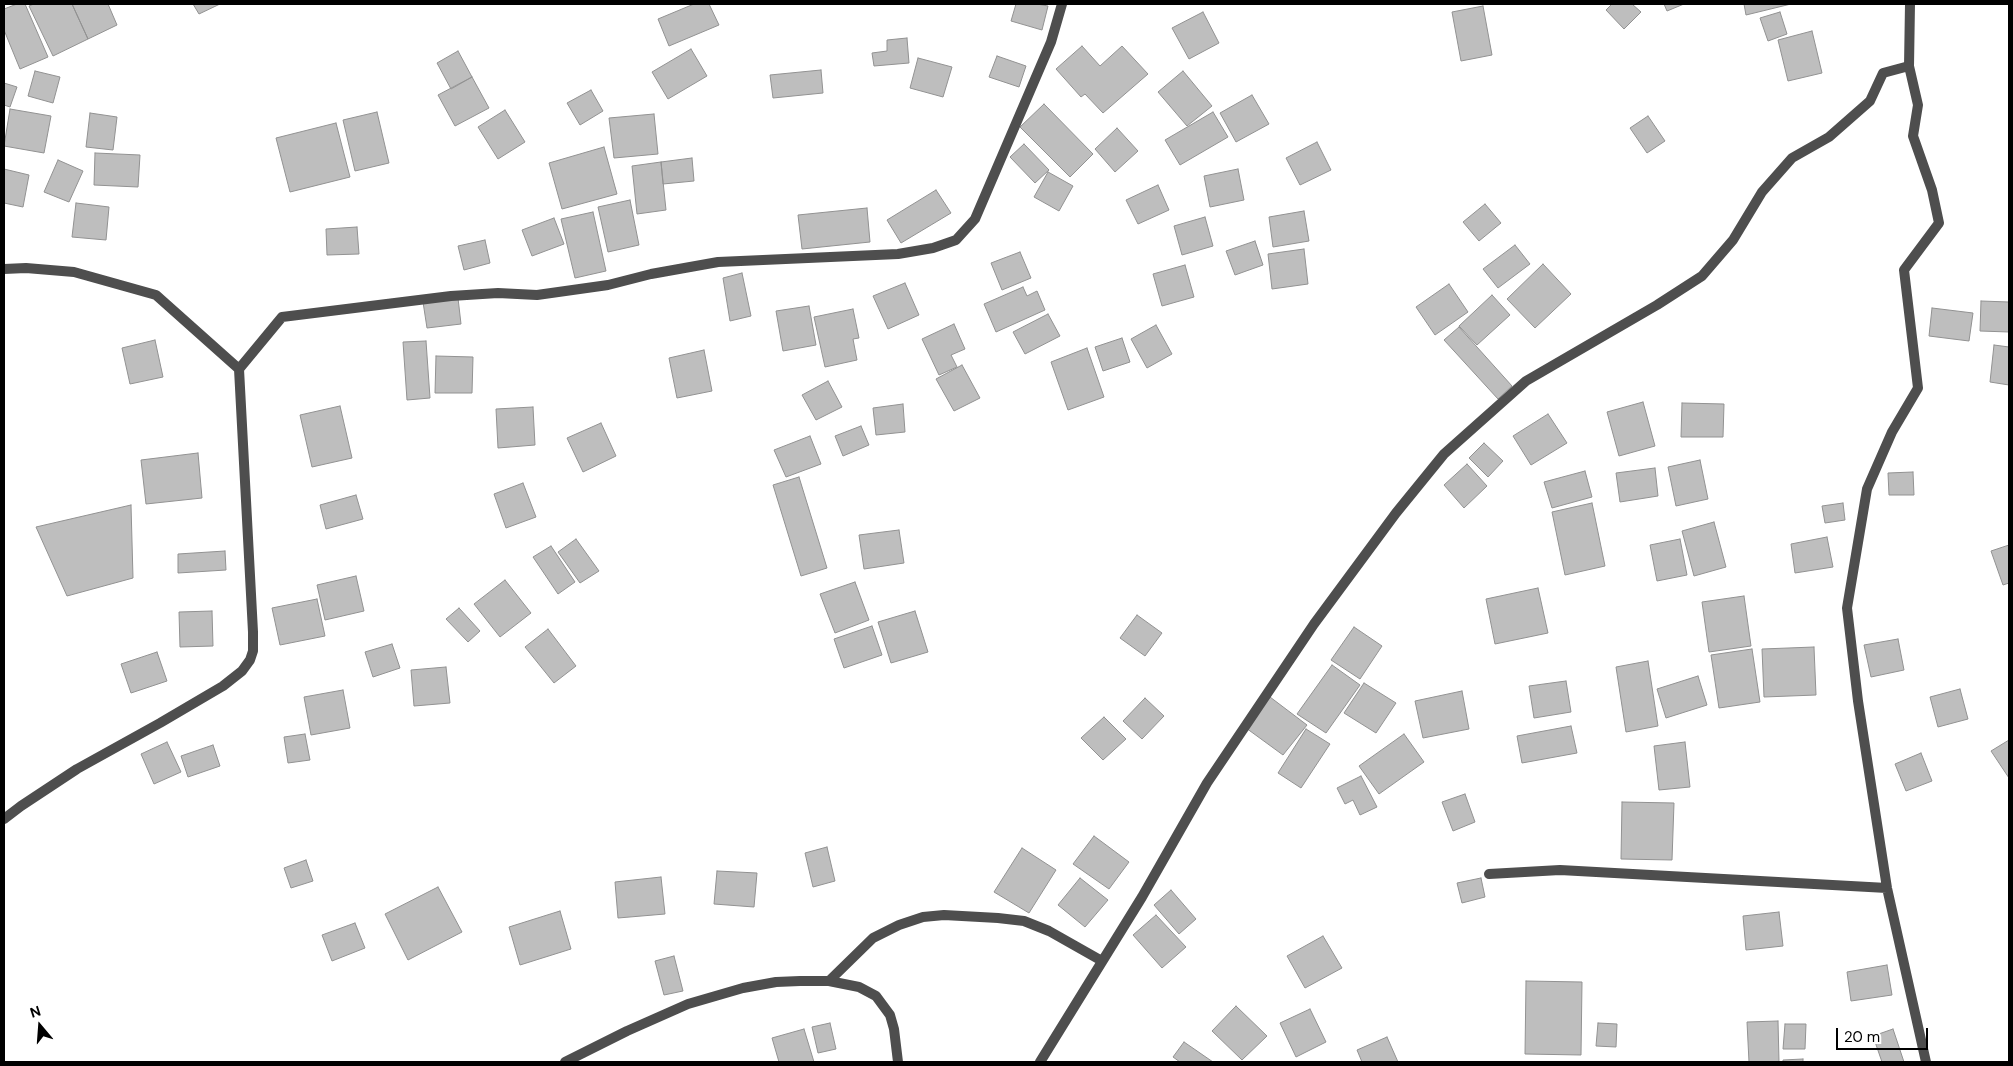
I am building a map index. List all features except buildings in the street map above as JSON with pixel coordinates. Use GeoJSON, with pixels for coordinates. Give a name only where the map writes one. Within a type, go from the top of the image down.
{"type":"FeatureCollection","features":[{"type":"Feature","properties":{"kind":"street"},"geometry":{"type":"LineString","coordinates":[[4,819],[77,769],[223,686],[242,671],[250,660],[253,651],[253,632],[239,370],[282,318],[451,296],[498,293],[537,295],[608,285],[650,274],[718,262],[898,254],[933,248],[956,240],[975,219],[1051,42],[1062,4]]}},
{"type":"Feature","properties":{"kind":"street"},"geometry":{"type":"LineString","coordinates":[[1910,4],[1909,66],[1918,105],[1913,136],[1932,190],[1939,223],[1904,270],[1918,388],[1892,432],[1867,489],[1847,608],[1858,701],[1887,888],[1926,1062]]}},
{"type":"Feature","properties":{"kind":"street"},"geometry":{"type":"LineString","coordinates":[[1040,1062],[1142,897],[1207,783],[1314,624],[1396,513],[1444,454],[1526,381],[1657,305],[1702,276],[1734,240],[1762,192],[1792,158],[1829,137],[1870,101],[1883,73],[1909,66]]}},
{"type":"Feature","properties":{"kind":"street"},"geometry":{"type":"LineString","coordinates":[[4,269],[26,268],[74,272],[156,295],[239,370]]}},
{"type":"Feature","properties":{"kind":"street"},"geometry":{"type":"LineString","coordinates":[[1489,874],[1560,870],[1887,888]]}},
{"type":"Feature","properties":{"kind":"street"},"geometry":{"type":"LineString","coordinates":[[829,981],[873,938],[899,924],[923,917],[998,918],[1024,921],[1049,931],[1102,961]]}},
{"type":"Feature","properties":{"kind":"street"},"geometry":{"type":"LineString","coordinates":[[565,1062],[627,1031],[688,1004],[743,988],[776,982],[829,981],[859,987],[876,996],[890,1015],[894,1029],[898,1062]]}}]}
